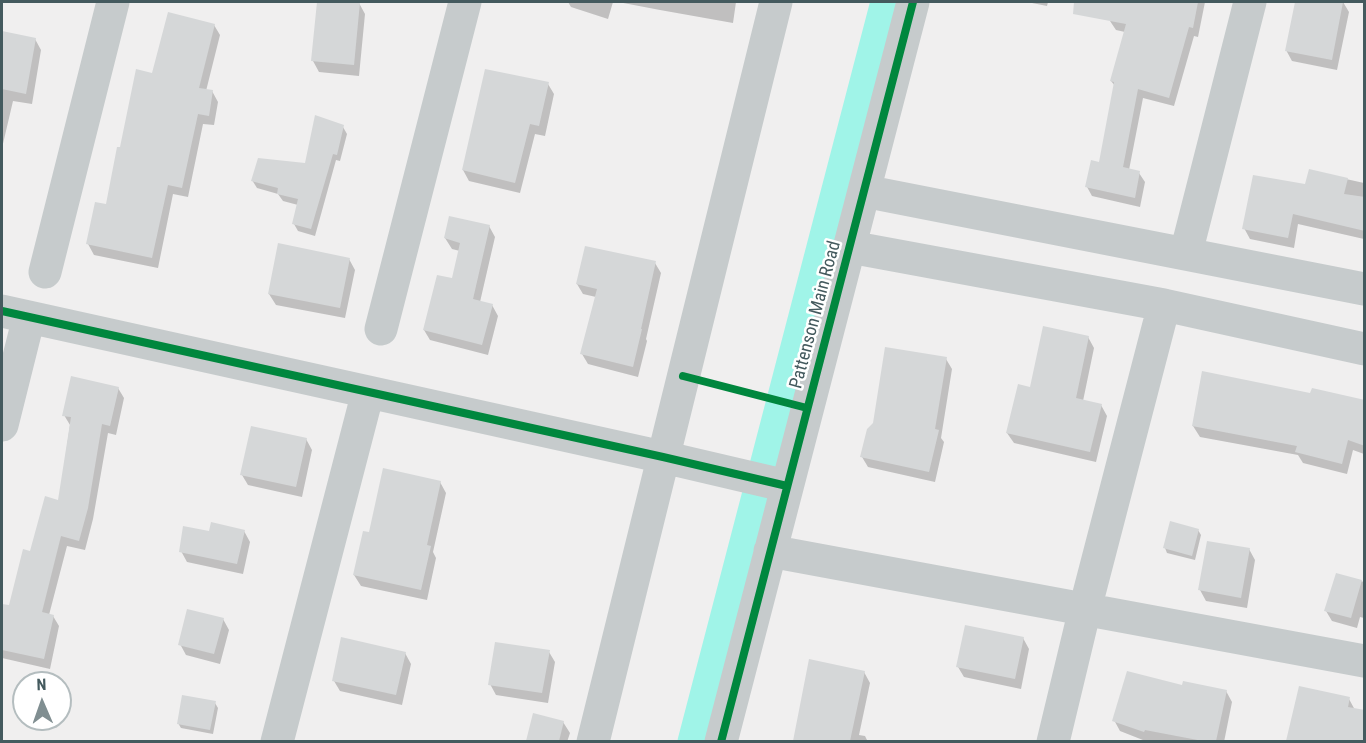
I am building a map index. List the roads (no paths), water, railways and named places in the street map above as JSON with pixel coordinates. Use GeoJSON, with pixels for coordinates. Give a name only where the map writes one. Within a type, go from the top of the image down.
{"type":"FeatureCollection","features":[{"type":"Feature","properties":{"kind":"street"},"geometry":{"type":"LineString","coordinates":[[45,272],[113,2]]}},
{"type":"Feature","properties":{"kind":"street"},"geometry":{"type":"LineString","coordinates":[[381,329],[465,2]]}},
{"type":"Feature","properties":{"kind":"street"},"geometry":{"type":"LineString","coordinates":[[593,741],[670,458],[776,2]]}},
{"type":"Feature","properties":{"kind":"street","name":"Pattenson Main Road"},"geometry":{"type":"LineString","coordinates":[[721,741],[770,551],[780,484],[850,247],[913,2]]}},
{"type":"Feature","properties":{"kind":"street"},"geometry":{"type":"LineString","coordinates":[[1186,253],[1250,2]]}},
{"type":"Feature","properties":{"kind":"street"},"geometry":{"type":"LineString","coordinates":[[864,191],[1365,289]]}},
{"type":"Feature","properties":{"kind":"street"},"geometry":{"type":"LineString","coordinates":[[850,247],[1164,305],[1365,349]]}},
{"type":"Feature","properties":{"kind":"street"},"geometry":{"type":"LineString","coordinates":[[1053,741],[1164,305]]}},
{"type":"Feature","properties":{"kind":"street"},"geometry":{"type":"LineString","coordinates":[[2,425],[15,314],[780,484]]}},
{"type":"Feature","properties":{"kind":"street"},"geometry":{"type":"LineString","coordinates":[[277,741],[368,392]]}},
{"type":"Feature","properties":{"kind":"street"},"geometry":{"type":"LineString","coordinates":[[770,551],[1365,661]]}},
{"type":"Feature","properties":{"kind":"waterway"},"geometry":{"type":"LineString","coordinates":[[694,742],[887,2]]}},
{"type":"Feature","properties":{"kind":"waterway"},"geometry":{"type":"LineString","coordinates":[[838,191],[858,195]]}}]}
